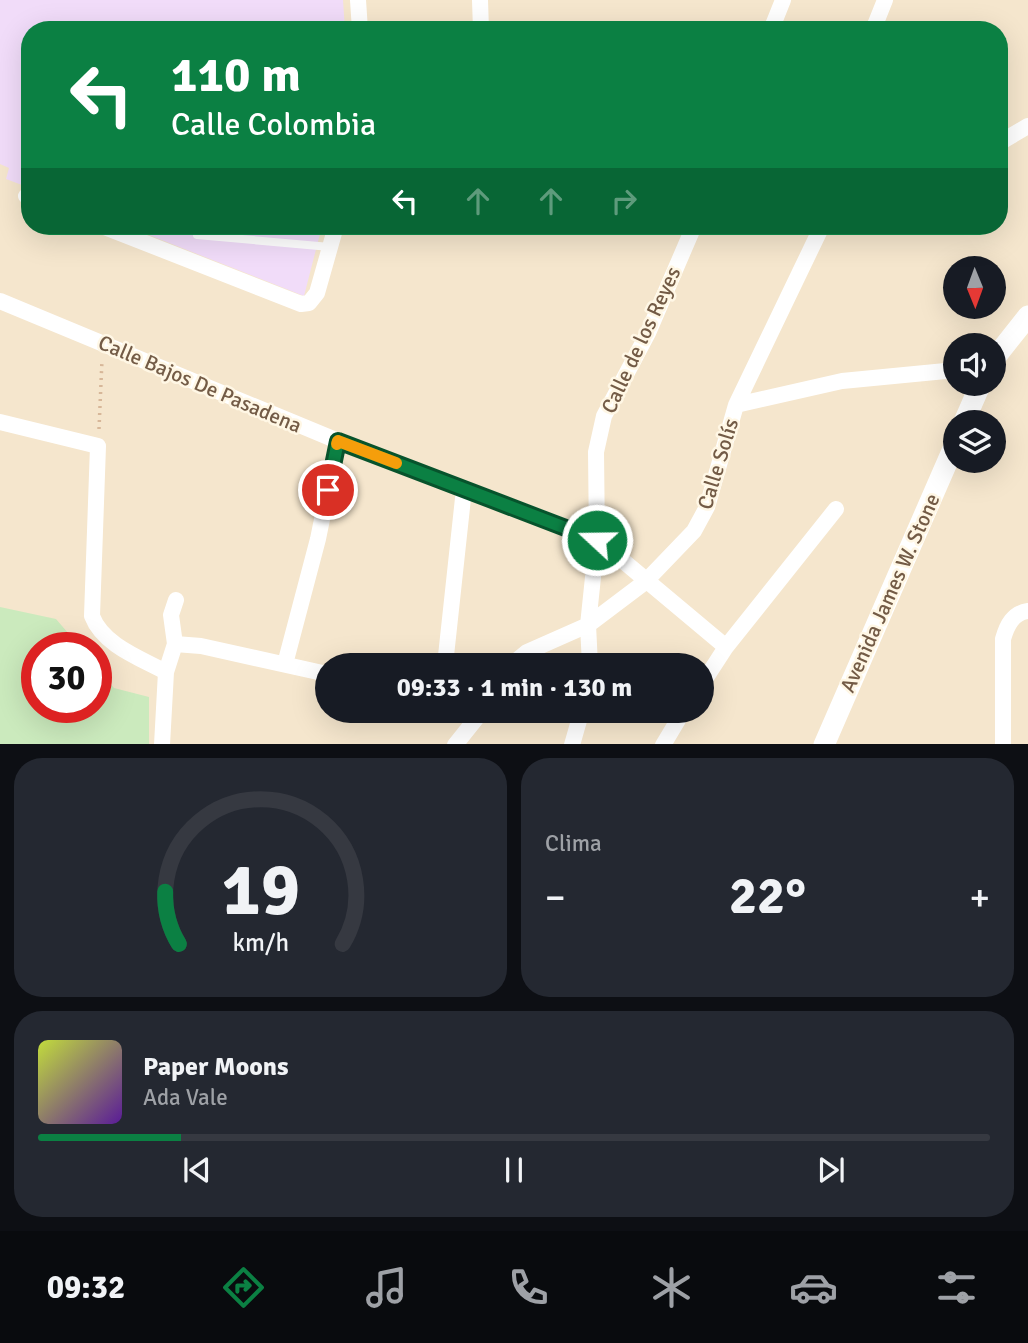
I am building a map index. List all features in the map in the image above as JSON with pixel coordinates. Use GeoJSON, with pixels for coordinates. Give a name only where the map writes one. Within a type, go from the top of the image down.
{"type":"FeatureCollection","features":[{"type":"Feature","properties":{"kind":"main road"},"geometry":{"type":"LineString","coordinates":[[1006,344],[1028,316]]}},
{"type":"Feature","properties":{"kind":"main road","name":"Avenida James W. Stone"},"geometry":{"type":"LineString","coordinates":[[824,744],[943,472]]}},
{"type":"Feature","properties":{"kind":"street"},"geometry":{"type":"LineString","coordinates":[[358,0],[359,21]]}},
{"type":"Feature","properties":{"kind":"street"},"geometry":{"type":"LineString","coordinates":[[480,0],[481,21]]}},
{"type":"Feature","properties":{"kind":"street"},"geometry":{"type":"LineString","coordinates":[[775,21],[783,0]]}},
{"type":"Feature","properties":{"kind":"street"},"geometry":{"type":"LineString","coordinates":[[877,21],[885,0]]}},
{"type":"Feature","properties":{"kind":"street"},"geometry":{"type":"LineString","coordinates":[[1008,138],[1028,126]]}},
{"type":"Feature","properties":{"kind":"street"},"geometry":{"type":"LineString","coordinates":[[125,235],[301,304],[309,303],[317,293],[333,235]]}},
{"type":"Feature","properties":{"kind":"street","name":"Calle de los Reyes"},"geometry":{"type":"LineString","coordinates":[[589,653],[588,625],[597,540],[596,452],[604,416],[648,333],[690,235]]}},
{"type":"Feature","properties":{"kind":"street","name":"Calle Solís"},"geometry":{"type":"LineString","coordinates":[[526,653],[588,625],[645,582],[676,554],[707,507],[736,405],[818,235]]}},
{"type":"Feature","properties":{"kind":"street","name":"Calle Bajos De Pasadena"},"geometry":{"type":"LineString","coordinates":[[0,301],[338,441],[597,540],[726,647]]}},
{"type":"Feature","properties":{"kind":"street"},"geometry":{"type":"LineString","coordinates":[[736,405],[842,381],[943,371]]}},
{"type":"Feature","properties":{"kind":"street"},"geometry":{"type":"LineString","coordinates":[[0,422],[98,446],[92,616],[97,629],[106,638],[166,672]]}},
{"type":"Feature","properties":{"kind":"street"},"geometry":{"type":"LineString","coordinates":[[285,664],[318,539],[338,441]]}},
{"type":"Feature","properties":{"kind":"street"},"geometry":{"type":"LineString","coordinates":[[446,653],[464,489]]}},
{"type":"Feature","properties":{"kind":"street"},"geometry":{"type":"LineString","coordinates":[[714,666],[836,509]]}},
{"type":"Feature","properties":{"kind":"street"},"geometry":{"type":"LineString","coordinates":[[162,744],[166,672],[175,644],[171,615],[176,600]]}},
{"type":"Feature","properties":{"kind":"street"},"geometry":{"type":"LineString","coordinates":[[1003,744],[1003,639],[1006,626],[1015,617],[1028,611]]}},
{"type":"Feature","properties":{"kind":"street"},"geometry":{"type":"LineString","coordinates":[[175,644],[315,671]]}},
{"type":"Feature","properties":{"kind":"street"},"geometry":{"type":"LineString","coordinates":[[455,744],[470,723]]}},
{"type":"Feature","properties":{"kind":"street"},"geometry":{"type":"LineString","coordinates":[[572,744],[578,723]]}},
{"type":"Feature","properties":{"kind":"street"},"geometry":{"type":"LineString","coordinates":[[663,744],[676,723]]}},
{"type":"Feature","properties":{"kind":"lane"},"geometry":{"type":"LineString","coordinates":[[197,235],[330,247]]}},
{"type":"Feature","properties":{"kind":"path"},"geometry":{"type":"LineString","coordinates":[[98,446],[103,344]]}},
{"type":"Feature","properties":{"kind":"shaded area"},"geometry":{"type":"Polygon","coordinates":[[[0,0],[1028,0],[1028,744],[0,744],[0,0]]]}},
{"type":"Feature","properties":{"kind":"shaded area"},"geometry":{"type":"Polygon","coordinates":[[[0,0],[343,0],[344,21],[21,21],[21,185],[6,179],[9,168],[0,164],[0,0]]]}},
{"type":"Feature","properties":{"kind":"shaded area"},"geometry":{"type":"Polygon","coordinates":[[[149,235],[320,235],[304,296],[149,235]]]}},
{"type":"Feature","properties":{"kind":"green space"},"geometry":{"type":"Polygon","coordinates":[[[0,607],[56,619],[67,632],[21,632],[21,723],[112,723],[112,686],[149,697],[149,744],[0,744],[0,607]]]}},
{"type":"Feature","properties":{"kind":"slow traffic"},"geometry":{"type":"LineString","coordinates":[[337,444],[338,441],[396,463]]}},
{"type":"Feature","properties":{"kind":"route"},"geometry":{"type":"LineString","coordinates":[[328,490],[338,441],[597,540]]}}]}
